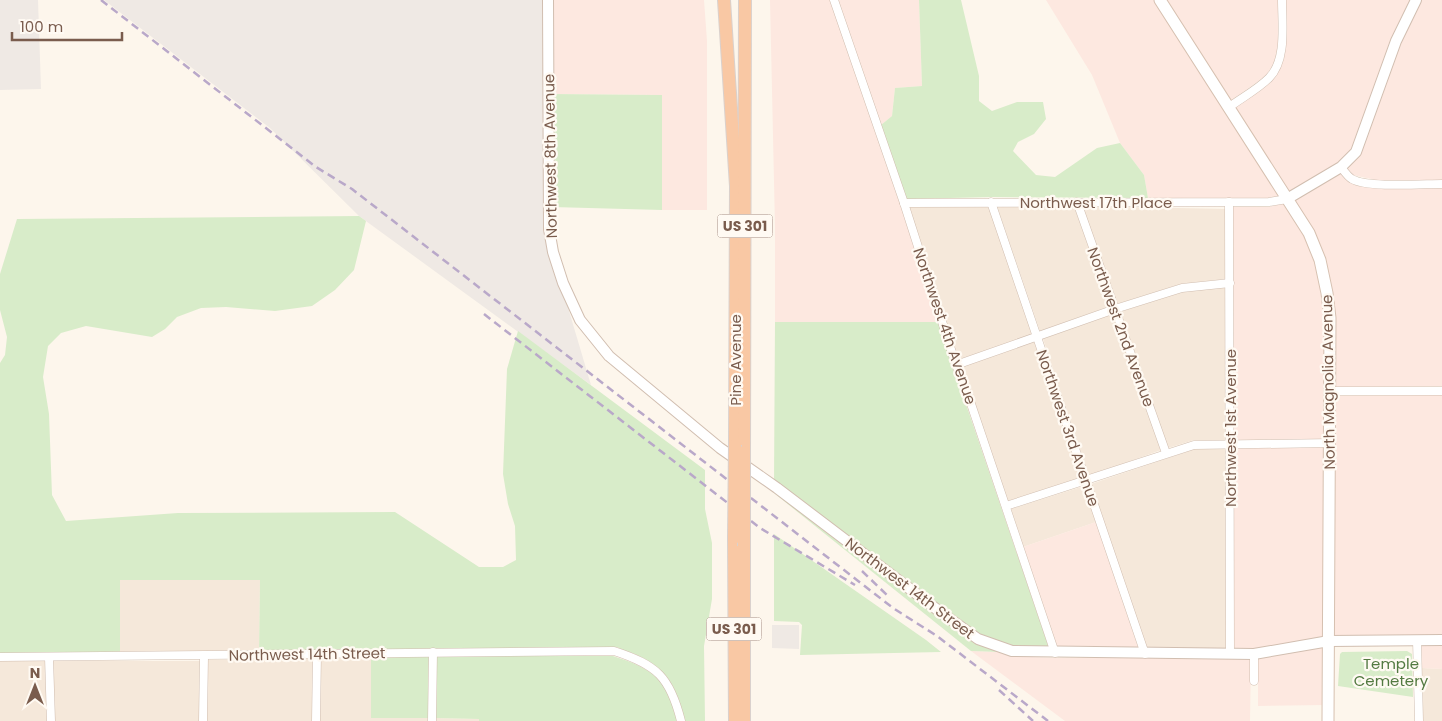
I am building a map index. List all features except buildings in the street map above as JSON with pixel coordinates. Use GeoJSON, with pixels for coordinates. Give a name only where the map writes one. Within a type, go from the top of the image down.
{"type":"FeatureCollection","features":[{"type":"Feature","properties":{"kind":"highway","name":"Pine Avenue"},"geometry":{"type":"LineString","coordinates":[[724,0],[736,195],[740,449]]}},
{"type":"Feature","properties":{"kind":"highway","name":"Pine Avenue"},"geometry":{"type":"LineString","coordinates":[[735,721],[746,113],[746,0]]}},
{"type":"Feature","properties":{"kind":"highway"},"geometry":{"type":"LineString","coordinates":[[746,18],[753,0]]}},
{"type":"Feature","properties":{"kind":"highway"},"geometry":{"type":"LineString","coordinates":[[732,113],[746,113]]}},
{"type":"Feature","properties":{"kind":"highway","name":"Pine Avenue"},"geometry":{"type":"LineString","coordinates":[[739,542],[744,721]]}},
{"type":"Feature","properties":{"kind":"main road","name":"North Magnolia Avenue"},"geometry":{"type":"LineString","coordinates":[[1160,0],[1309,233],[1320,260],[1327,293],[1331,391],[1328,721]]}},
{"type":"Feature","properties":{"kind":"street","name":"Northwest 8th Avenue"},"geometry":{"type":"LineString","coordinates":[[548,0],[547,196],[553,252],[563,284],[580,320],[610,356]]}},
{"type":"Feature","properties":{"kind":"street","name":"Northwest 4th Avenue"},"geometry":{"type":"LineString","coordinates":[[834,0],[1055,653]]}},
{"type":"Feature","properties":{"kind":"street"},"geometry":{"type":"LineString","coordinates":[[1228,108],[1269,78],[1277,64],[1282,48],[1282,0]]}},
{"type":"Feature","properties":{"kind":"street"},"geometry":{"type":"LineString","coordinates":[[1287,199],[1342,167],[1356,152],[1393,48],[1416,0]]}},
{"type":"Feature","properties":{"kind":"street"},"geometry":{"type":"LineString","coordinates":[[1342,167],[1351,179],[1359,182],[1376,184],[1442,184]]}},
{"type":"Feature","properties":{"kind":"street","name":"Northwest 17th Place"},"geometry":{"type":"LineString","coordinates":[[904,203],[1269,202],[1287,199]]}},
{"type":"Feature","properties":{"kind":"street","name":"Northwest 3rd Avenue"},"geometry":{"type":"LineString","coordinates":[[991,202],[1145,654]]}},
{"type":"Feature","properties":{"kind":"street","name":"Northwest 2nd Avenue"},"geometry":{"type":"LineString","coordinates":[[1077,202],[1166,453]]}},
{"type":"Feature","properties":{"kind":"street","name":"Northwest 1st Avenue"},"geometry":{"type":"LineString","coordinates":[[1229,202],[1230,654]]}},
{"type":"Feature","properties":{"kind":"street"},"geometry":{"type":"LineString","coordinates":[[956,365],[1115,309],[1182,288],[1230,283]]}},
{"type":"Feature","properties":{"kind":"street","name":"Northwest 14th Street"},"geometry":{"type":"LineString","coordinates":[[610,356],[720,448],[778,488],[978,639],[1012,652],[1254,654],[1329,642],[1442,640]]}},
{"type":"Feature","properties":{"kind":"street"},"geometry":{"type":"LineString","coordinates":[[1331,391],[1442,390]]}},
{"type":"Feature","properties":{"kind":"street"},"geometry":{"type":"LineString","coordinates":[[1006,506],[1194,445],[1331,443]]}},
{"type":"Feature","properties":{"kind":"street"},"geometry":{"type":"LineString","coordinates":[[1417,640],[1418,721]]}},
{"type":"Feature","properties":{"kind":"street"},"geometry":{"type":"LineString","coordinates":[[432,721],[433,652]]}},
{"type":"Feature","properties":{"kind":"street","name":"Northwest 14th Street"},"geometry":{"type":"LineString","coordinates":[[0,657],[614,652],[636,659],[658,672],[675,695],[681,721]]}},
{"type":"Feature","properties":{"kind":"street"},"geometry":{"type":"LineString","coordinates":[[316,721],[317,654]]}},
{"type":"Feature","properties":{"kind":"street"},"geometry":{"type":"LineString","coordinates":[[1254,654],[1254,681]]}},
{"type":"Feature","properties":{"kind":"street"},"geometry":{"type":"LineString","coordinates":[[203,721],[204,656]]}},
{"type":"Feature","properties":{"kind":"street"},"geometry":{"type":"LineString","coordinates":[[49,657],[51,721]]}},
{"type":"Feature","properties":{"kind":"shaded area"},"geometry":{"type":"Polygon","coordinates":[[[0,0],[38,0],[41,89],[0,90],[0,0]]]}},
{"type":"Feature","properties":{"kind":"shaded area"},"geometry":{"type":"Polygon","coordinates":[[[104,0],[544,0],[545,230],[591,385],[359,216],[270,128],[104,0]]]}},
{"type":"Feature","properties":{"kind":"shaded area"},"geometry":{"type":"Polygon","coordinates":[[[552,0],[704,0],[707,41],[707,210],[662,210],[661,95],[551,94],[552,0]]]}},
{"type":"Feature","properties":{"kind":"shaded area"},"geometry":{"type":"Polygon","coordinates":[[[770,0],[830,0],[938,322],[775,322],[770,0]]]}},
{"type":"Feature","properties":{"kind":"shaded area"},"geometry":{"type":"Polygon","coordinates":[[[838,0],[919,0],[922,86],[895,88],[892,116],[881,125],[838,0]]]}},
{"type":"Feature","properties":{"kind":"shaded area"},"geometry":{"type":"Polygon","coordinates":[[[1046,0],[1155,0],[1281,196],[1268,198],[1148,198],[1144,175],[1120,143],[1092,75],[1046,0]]]}},
{"type":"Feature","properties":{"kind":"shaded area"},"geometry":{"type":"Polygon","coordinates":[[[1165,0],[1279,0],[1278,47],[1274,62],[1267,75],[1229,102],[1165,0]]]}},
{"type":"Feature","properties":{"kind":"shaded area"},"geometry":{"type":"Polygon","coordinates":[[[1286,0],[1412,0],[1394,35],[1353,150],[1347,158],[1289,193],[1233,109],[1271,82],[1281,65],[1285,48],[1286,0]]]}},
{"type":"Feature","properties":{"kind":"shaded area"},"geometry":{"type":"Polygon","coordinates":[[[1420,0],[1442,0],[1442,180],[1376,180],[1353,175],[1347,168],[1359,154],[1401,39],[1420,0]]]}},
{"type":"Feature","properties":{"kind":"shaded area"},"geometry":{"type":"Polygon","coordinates":[[[1341,173],[1349,182],[1359,186],[1375,188],[1442,188],[1442,386],[1335,387],[1331,292],[1293,200],[1341,173]]]}},
{"type":"Feature","properties":{"kind":"shaded area"},"geometry":{"type":"Polygon","coordinates":[[[1285,203],[1306,235],[1316,262],[1326,319],[1327,439],[1233,440],[1232,207],[1269,207],[1285,203]]]}},
{"type":"Feature","properties":{"kind":"shaded area"},"geometry":{"type":"Polygon","coordinates":[[[989,206],[1033,334],[958,360],[909,207],[989,206]]]}},
{"type":"Feature","properties":{"kind":"shaded area"},"geometry":{"type":"Polygon","coordinates":[[[997,206],[1074,206],[1110,306],[1040,331],[997,206]]]}},
{"type":"Feature","properties":{"kind":"shaded area"},"geometry":{"type":"Polygon","coordinates":[[[1082,206],[1225,209],[1226,279],[1181,284],[1117,304],[1082,206]]]}},
{"type":"Feature","properties":{"kind":"shaded area"},"geometry":{"type":"Polygon","coordinates":[[[1226,287],[1226,440],[1194,440],[1168,448],[1120,312],[1182,292],[1226,287]]]}},
{"type":"Feature","properties":{"kind":"shaded area"},"geometry":{"type":"Polygon","coordinates":[[[1113,314],[1161,450],[1089,476],[1043,339],[1113,314]]]}},
{"type":"Feature","properties":{"kind":"shaded area"},"geometry":{"type":"Polygon","coordinates":[[[1035,342],[1081,478],[1008,501],[961,367],[1035,342]]]}},
{"type":"Feature","properties":{"kind":"shaded area"},"geometry":{"type":"Polygon","coordinates":[[[1442,395],[1442,635],[1333,637],[1335,396],[1442,395]]]}},
{"type":"Feature","properties":{"kind":"shaded area"},"geometry":{"type":"Polygon","coordinates":[[[1327,447],[1325,638],[1254,650],[1234,650],[1233,448],[1327,447]]]}},
{"type":"Feature","properties":{"kind":"shaded area"},"geometry":{"type":"Polygon","coordinates":[[[1195,449],[1226,449],[1226,650],[1147,650],[1091,484],[1195,449]]]}},
{"type":"Feature","properties":{"kind":"shaded area"},"geometry":{"type":"Polygon","coordinates":[[[1084,486],[1096,522],[1023,547],[1011,509],[1084,486]]]}},
{"type":"Feature","properties":{"kind":"shaded area"},"geometry":{"type":"Polygon","coordinates":[[[1096,522],[1139,650],[1057,649],[1023,547],[1096,522]]]}},
{"type":"Feature","properties":{"kind":"shaded area"},"geometry":{"type":"Polygon","coordinates":[[[120,580],[260,580],[259,651],[120,653],[120,580]]]}},
{"type":"Feature","properties":{"kind":"shaded area"},"geometry":{"type":"Polygon","coordinates":[[[772,625],[799,625],[799,649],[772,648],[772,625]]]}},
{"type":"Feature","properties":{"kind":"shaded area"},"geometry":{"type":"Polygon","coordinates":[[[1421,644],[1442,644],[1442,669],[1422,668],[1421,644]]]}},
{"type":"Feature","properties":{"kind":"shaded area"},"geometry":{"type":"Polygon","coordinates":[[[1325,646],[1325,705],[1258,706],[1258,658],[1325,646]]]}},
{"type":"Feature","properties":{"kind":"shaded area"},"geometry":{"type":"Polygon","coordinates":[[[971,651],[1053,658],[1251,658],[1250,721],[1065,721],[971,651]]]}},
{"type":"Feature","properties":{"kind":"shaded area"},"geometry":{"type":"Polygon","coordinates":[[[371,658],[371,718],[428,718],[428,721],[320,721],[320,659],[371,658]]]}},
{"type":"Feature","properties":{"kind":"shaded area"},"geometry":{"type":"Polygon","coordinates":[[[313,659],[312,721],[207,721],[207,660],[313,659]]]}},
{"type":"Feature","properties":{"kind":"shaded area"},"geometry":{"type":"Polygon","coordinates":[[[0,661],[45,661],[47,721],[0,721],[0,661]]]}},
{"type":"Feature","properties":{"kind":"shaded area"},"geometry":{"type":"Polygon","coordinates":[[[53,661],[200,661],[199,721],[55,721],[53,661]]]}},
{"type":"Feature","properties":{"kind":"shaded area"},"geometry":{"type":"Polygon","coordinates":[[[1422,668],[1442,669],[1442,721],[1422,721],[1422,668]]]}},
{"type":"Feature","properties":{"kind":"shaded area"},"geometry":{"type":"Polygon","coordinates":[[[435,718],[479,719],[479,721],[435,721],[435,718]]]}},
{"type":"Feature","properties":{"kind":"green space"},"geometry":{"type":"Polygon","coordinates":[[[919,0],[961,0],[979,76],[979,101],[992,111],[1017,102],[1043,102],[1046,119],[1034,134],[1018,142],[1013,151],[1036,175],[1055,177],[1097,148],[1120,143],[1144,175],[1148,198],[993,197],[906,199],[881,125],[892,116],[895,88],[922,86],[919,0]]]}},
{"type":"Feature","properties":{"kind":"green space"},"geometry":{"type":"Polygon","coordinates":[[[551,94],[662,95],[662,210],[552,207],[551,94]]]}},
{"type":"Feature","properties":{"kind":"green space"},"geometry":{"type":"Polygon","coordinates":[[[359,216],[366,221],[354,270],[335,290],[312,306],[275,311],[226,307],[201,308],[177,317],[165,329],[152,337],[86,326],[61,333],[48,346],[43,377],[49,414],[52,495],[66,521],[178,513],[395,512],[479,567],[503,567],[516,560],[515,526],[508,504],[503,474],[507,369],[518,331],[705,470],[705,509],[712,543],[712,599],[704,646],[705,721],[685,721],[679,700],[665,675],[649,662],[617,647],[259,651],[260,580],[120,580],[120,653],[0,653],[0,363],[5,355],[7,337],[0,310],[0,274],[17,219],[359,216]]]}},
{"type":"Feature","properties":{"kind":"green space"},"geometry":{"type":"Polygon","coordinates":[[[775,322],[938,322],[1049,648],[1012,647],[979,635],[774,481],[775,322]]]}},
{"type":"Feature","properties":{"kind":"green space"},"geometry":{"type":"Polygon","coordinates":[[[774,491],[1000,652],[971,651],[774,493],[774,491]]]}},
{"type":"Feature","properties":{"kind":"green space"},"geometry":{"type":"Polygon","coordinates":[[[774,534],[941,652],[800,655],[802,625],[799,622],[774,621],[774,534]]]}},
{"type":"Feature","properties":{"kind":"green space","name":"Temple Cemetery"},"geometry":{"type":"Polygon","coordinates":[[[1407,651],[1412,654],[1413,697],[1338,686],[1340,654],[1342,652],[1407,651]]]}},
{"type":"Feature","properties":{"kind":"green space"},"geometry":{"type":"Polygon","coordinates":[[[429,656],[428,718],[371,718],[371,658],[429,656]]]}},
{"type":"Feature","properties":{"kind":"green space"},"geometry":{"type":"Polygon","coordinates":[[[436,656],[613,656],[649,671],[657,678],[669,695],[677,721],[479,721],[479,719],[435,718],[436,656]]]}},
{"type":"Feature","properties":{"kind":"railway"},"geometry":{"type":"LineString","coordinates":[[101,0],[316,167],[352,189],[893,608],[937,636],[1048,721]]}},
{"type":"Feature","properties":{"kind":"railway"},"geometry":{"type":"LineString","coordinates":[[484,314],[760,528],[855,585]]}},
{"type":"Feature","properties":{"kind":"railway"},"geometry":{"type":"LineString","coordinates":[[862,571],[887,595]]}},
{"type":"Feature","properties":{"kind":"railway"},"geometry":{"type":"LineString","coordinates":[[999,690],[1033,721]]}}]}
